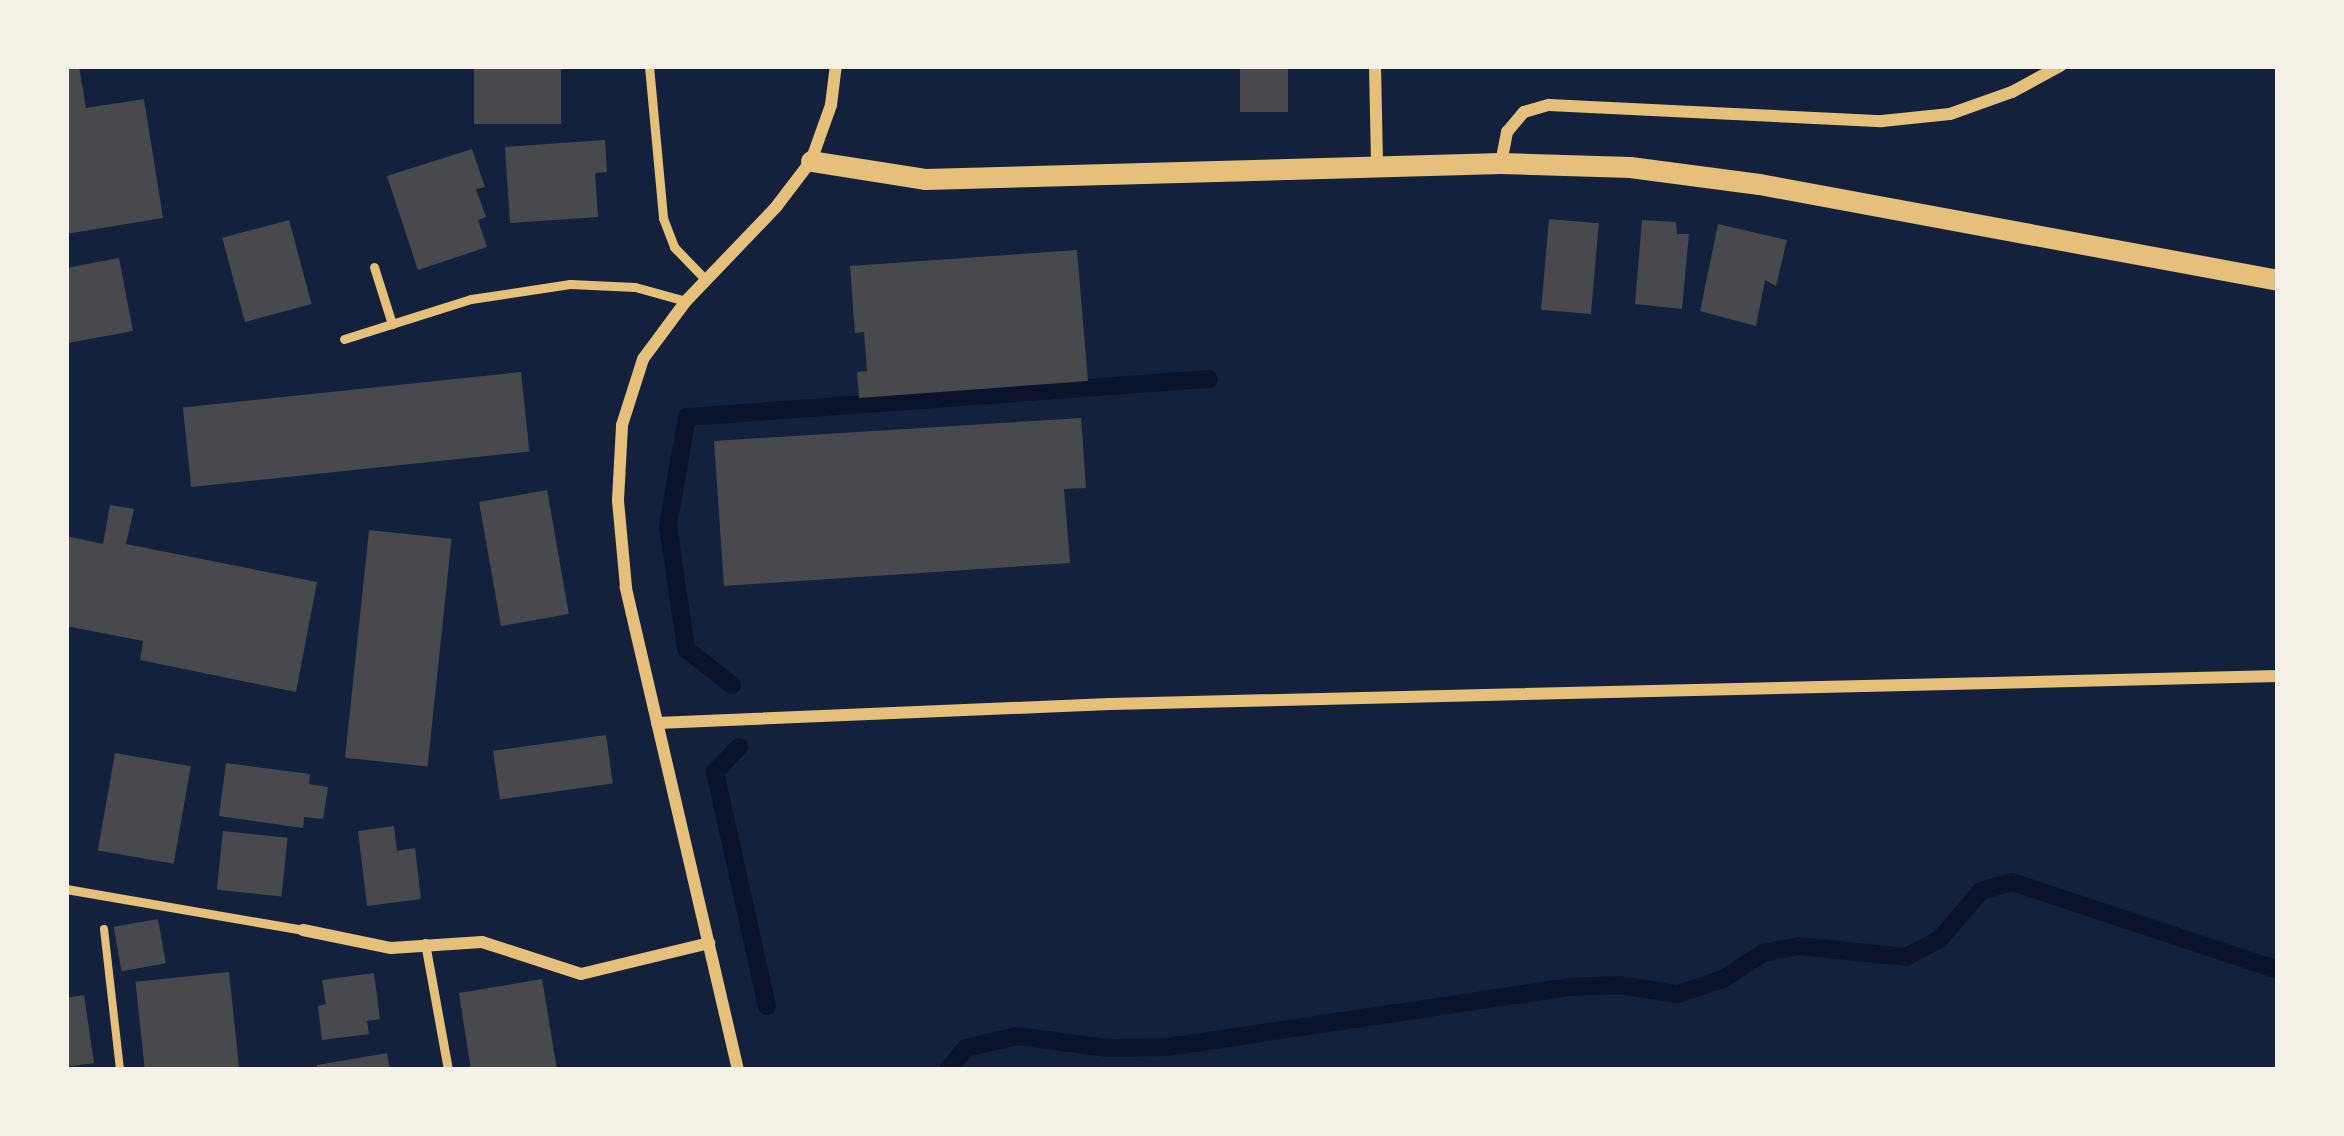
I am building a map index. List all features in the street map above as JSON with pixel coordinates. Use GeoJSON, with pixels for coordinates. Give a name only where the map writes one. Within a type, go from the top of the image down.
{"type":"FeatureCollection","features":[{"type":"Feature","properties":{"kind":"street"},"geometry":{"type":"LineString","coordinates":[[738,1070],[626,587],[618,500],[622,425],[644,359],[686,301],[812,161],[831,105],[836,66]]}},
{"type":"Feature","properties":{"kind":"street"},"geometry":{"type":"LineString","coordinates":[[1375,66],[1377,165]]}},
{"type":"Feature","properties":{"kind":"street"},"geometry":{"type":"LineString","coordinates":[[1502,163],[1507,132],[1524,112],[1550,105],[1882,121],[1950,114],[2012,92],[2060,66]]}},
{"type":"Feature","properties":{"kind":"street"},"geometry":{"type":"LineString","coordinates":[[812,161],[925,179],[1377,165],[1630,166],[1760,184],[2278,280]]}},
{"type":"Feature","properties":{"kind":"street"},"geometry":{"type":"LineString","coordinates":[[657,723],[1110,704],[2278,676]]}},
{"type":"Feature","properties":{"kind":"street"},"geometry":{"type":"LineString","coordinates":[[303,930],[392,948],[482,942],[581,974],[709,943]]}},
{"type":"Feature","properties":{"kind":"lane"},"geometry":{"type":"LineString","coordinates":[[650,66],[663,218],[674,247],[706,280]]}},
{"type":"Feature","properties":{"kind":"lane"},"geometry":{"type":"LineString","coordinates":[[374,267],[392,324]]}},
{"type":"Feature","properties":{"kind":"lane"},"geometry":{"type":"LineString","coordinates":[[344,339],[471,298],[570,284],[634,286],[686,301]]}},
{"type":"Feature","properties":{"kind":"lane"},"geometry":{"type":"LineString","coordinates":[[66,889],[303,930]]}},
{"type":"Feature","properties":{"kind":"lane"},"geometry":{"type":"LineString","coordinates":[[425,943],[448,1070]]}},
{"type":"Feature","properties":{"kind":"path"},"geometry":{"type":"LineString","coordinates":[[99,897],[120,1070]]}},
{"type":"Feature","properties":{"kind":"building"},"geometry":{"type":"Polygon","coordinates":[[[66,66],[79,66],[86,108],[144,99],[163,218],[66,234],[66,66]]]}},
{"type":"Feature","properties":{"kind":"building"},"geometry":{"type":"Polygon","coordinates":[[[474,66],[561,66],[561,124],[474,124],[474,66]]]}},
{"type":"Feature","properties":{"kind":"building"},"geometry":{"type":"Polygon","coordinates":[[[1240,66],[1288,66],[1288,112],[1240,112],[1240,66]]]}},
{"type":"Feature","properties":{"kind":"building"},"geometry":{"type":"Polygon","coordinates":[[[605,140],[607,172],[595,173],[598,217],[510,223],[505,147],[605,140]]]}},
{"type":"Feature","properties":{"kind":"building"},"geometry":{"type":"Polygon","coordinates":[[[472,149],[485,187],[476,189],[486,217],[478,220],[487,247],[418,270],[387,176],[472,149]]]}},
{"type":"Feature","properties":{"kind":"building"},"geometry":{"type":"Polygon","coordinates":[[[1549,219],[1599,223],[1591,314],[1541,310],[1549,219]]]}},
{"type":"Feature","properties":{"kind":"building"},"geometry":{"type":"Polygon","coordinates":[[[289,220],[312,304],[245,322],[222,238],[289,220]]]}},
{"type":"Feature","properties":{"kind":"building"},"geometry":{"type":"Polygon","coordinates":[[[1642,220],[1676,222],[1677,234],[1689,234],[1682,309],[1635,304],[1642,220]]]}},
{"type":"Feature","properties":{"kind":"building"},"geometry":{"type":"Polygon","coordinates":[[[1718,224],[1787,240],[1776,286],[1765,280],[1756,326],[1700,311],[1718,224]]]}},
{"type":"Feature","properties":{"kind":"building"},"geometry":{"type":"Polygon","coordinates":[[[1077,250],[1088,381],[859,398],[857,372],[867,371],[864,332],[855,333],[850,266],[1077,250]]]}},
{"type":"Feature","properties":{"kind":"building"},"geometry":{"type":"Polygon","coordinates":[[[119,258],[133,331],[68,343],[66,268],[119,258]]]}},
{"type":"Feature","properties":{"kind":"building"},"geometry":{"type":"Polygon","coordinates":[[[521,372],[529,452],[191,487],[183,408],[521,372]]]}},
{"type":"Feature","properties":{"kind":"building"},"geometry":{"type":"Polygon","coordinates":[[[1081,418],[1086,488],[1064,489],[1070,563],[724,586],[714,441],[1081,418]]]}},
{"type":"Feature","properties":{"kind":"building"},"geometry":{"type":"Polygon","coordinates":[[[547,490],[569,614],[501,626],[479,502],[547,490]]]}},
{"type":"Feature","properties":{"kind":"building"},"geometry":{"type":"Polygon","coordinates":[[[110,505],[134,509],[126,544],[317,582],[296,692],[140,660],[143,641],[66,626],[66,536],[103,544],[110,505]]]}},
{"type":"Feature","properties":{"kind":"building"},"geometry":{"type":"Polygon","coordinates":[[[369,530],[452,539],[428,766],[345,758],[369,530]]]}},
{"type":"Feature","properties":{"kind":"building"},"geometry":{"type":"Polygon","coordinates":[[[606,735],[613,784],[500,799],[493,751],[606,735]]]}},
{"type":"Feature","properties":{"kind":"building"},"geometry":{"type":"Polygon","coordinates":[[[115,753],[191,766],[174,864],[98,850],[115,753]]]}},
{"type":"Feature","properties":{"kind":"building"},"geometry":{"type":"Polygon","coordinates":[[[226,763],[310,774],[309,784],[328,787],[323,819],[304,817],[303,828],[219,816],[226,763]]]}},
{"type":"Feature","properties":{"kind":"building"},"geometry":{"type":"Polygon","coordinates":[[[394,826],[397,851],[415,848],[421,899],[367,906],[358,831],[394,826]]]}},
{"type":"Feature","properties":{"kind":"building"},"geometry":{"type":"Polygon","coordinates":[[[223,831],[288,838],[281,896],[217,890],[223,831]]]}},
{"type":"Feature","properties":{"kind":"building"},"geometry":{"type":"Polygon","coordinates":[[[158,919],[166,963],[121,971],[114,927],[158,919]]]}},
{"type":"Feature","properties":{"kind":"building"},"geometry":{"type":"Polygon","coordinates":[[[229,972],[239,1070],[145,1070],[136,982],[229,972]]]}},
{"type":"Feature","properties":{"kind":"building"},"geometry":{"type":"Polygon","coordinates":[[[374,973],[380,1019],[367,1021],[369,1034],[322,1040],[318,1006],[326,1004],[322,980],[374,973]]]}},
{"type":"Feature","properties":{"kind":"building"},"geometry":{"type":"Polygon","coordinates":[[[542,979],[557,1070],[471,1070],[459,993],[542,979]]]}},
{"type":"Feature","properties":{"kind":"building"},"geometry":{"type":"Polygon","coordinates":[[[84,995],[94,1063],[66,1067],[66,998],[84,995]]]}},
{"type":"Feature","properties":{"kind":"building"},"geometry":{"type":"Polygon","coordinates":[[[387,1053],[390,1070],[317,1070],[317,1065],[387,1053]]]}},
{"type":"Feature","properties":{"kind":"waterway"},"geometry":{"type":"LineString","coordinates":[[732,685],[686,649],[668,525],[687,417],[1209,379]]}},
{"type":"Feature","properties":{"kind":"waterway"},"geometry":{"type":"LineString","coordinates":[[739,747],[715,772],[767,1006]]}},
{"type":"Feature","properties":{"kind":"waterway"},"geometry":{"type":"LineString","coordinates":[[948,1070],[966,1048],[1017,1036],[1108,1048],[1168,1047],[1569,987],[1620,985],[1678,994],[1723,979],[1763,953],[1800,946],[1906,957],[1940,939],[1981,891],[2012,882],[2278,970]]}}]}
